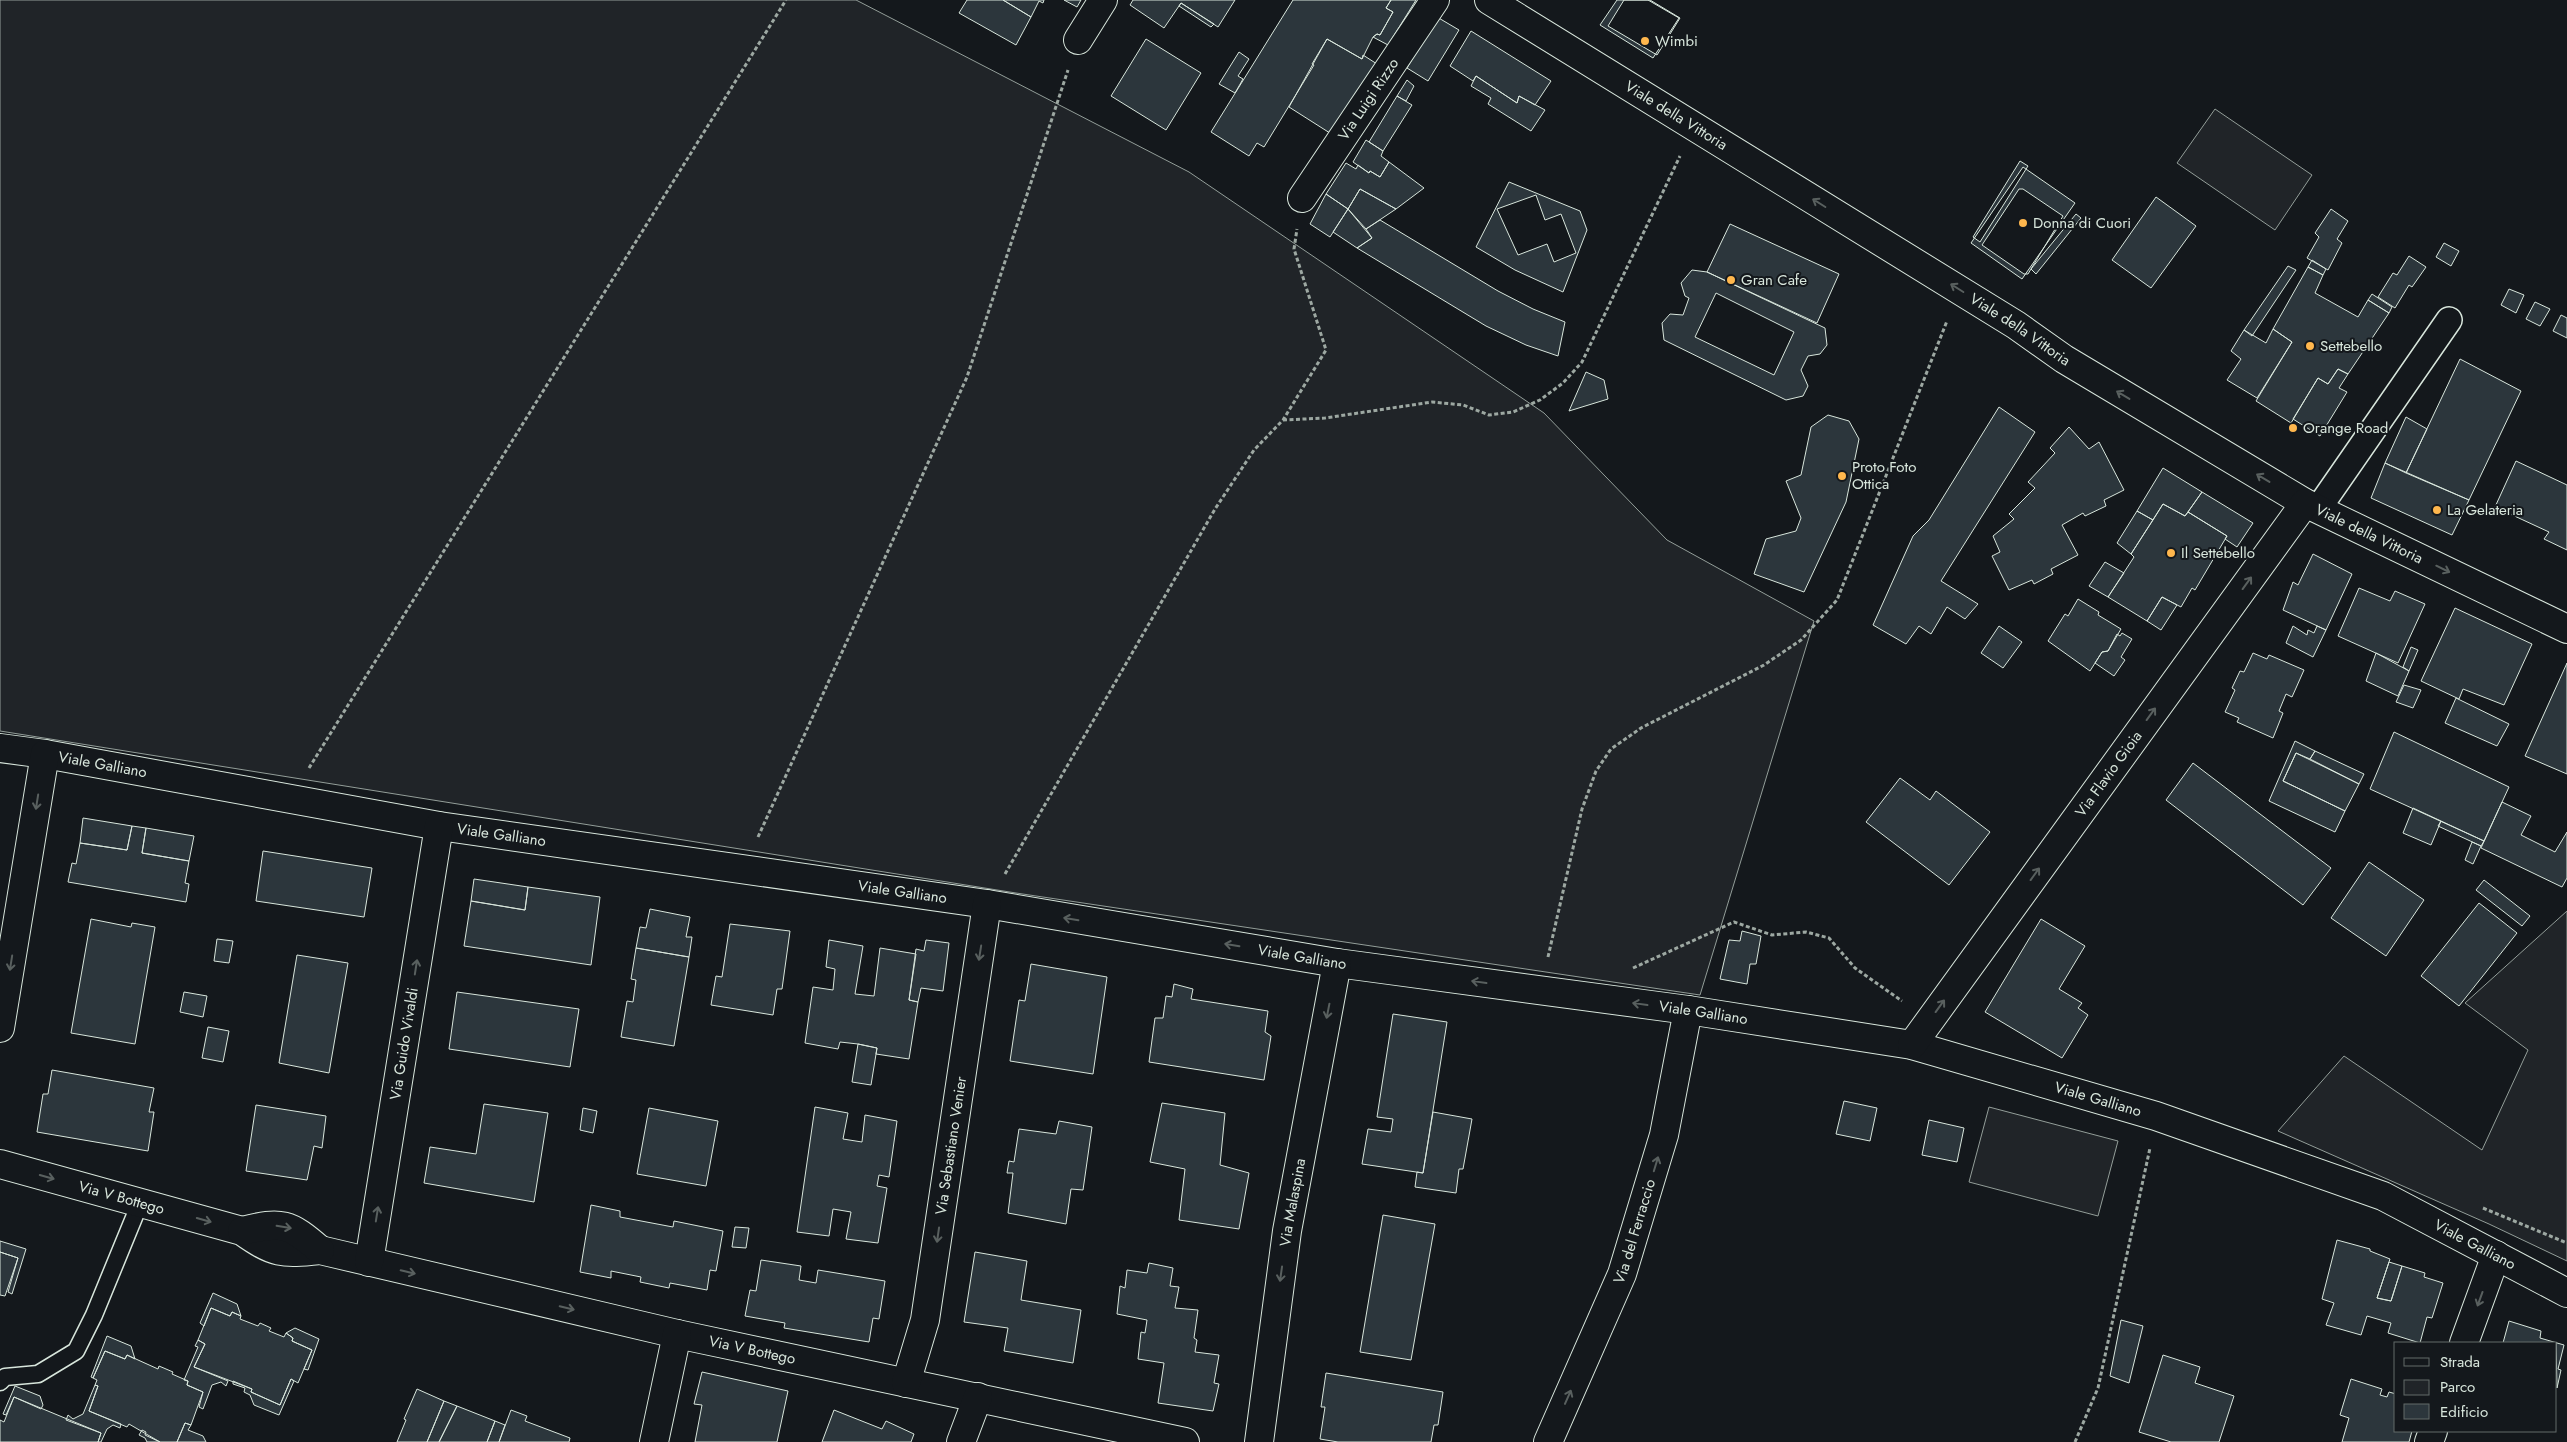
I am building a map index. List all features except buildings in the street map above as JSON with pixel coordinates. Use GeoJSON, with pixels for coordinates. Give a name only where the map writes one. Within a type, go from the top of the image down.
{"type":"FeatureCollection","features":[{"type":"Feature","properties":{"kind":"street"},"geometry":{"type":"LineString","coordinates":[[1078,40],[1103,0]]}},
{"type":"Feature","properties":{"kind":"street","name":"Via Luigi Rizzo"},"geometry":{"type":"LineString","coordinates":[[1302,198],[1435,0]]}},
{"type":"Feature","properties":{"kind":"street","name":"Viale della Vittoria"},"geometry":{"type":"LineString","coordinates":[[1489,0],[1960,290],[2016,325],[2064,359],[2311,506],[2567,629]]}},
{"type":"Feature","properties":{"kind":"street"},"geometry":{"type":"LineString","coordinates":[[2311,506],[2449,320]]}},
{"type":"Feature","properties":{"kind":"street","name":"Via Flavio Gioia"},"geometry":{"type":"LineString","coordinates":[[1912,1045],[2311,506]]}},
{"type":"Feature","properties":{"kind":"street","name":"Viale Galliano"},"geometry":{"type":"LineString","coordinates":[[0,748],[45,754],[439,826],[987,904],[1338,963],[1688,1010],[1912,1045],[2156,1116],[2383,1196],[2567,1293]]}},
{"type":"Feature","properties":{"kind":"street"},"geometry":{"type":"LineString","coordinates":[[0,1028],[45,754]]}},
{"type":"Feature","properties":{"kind":"street","name":"Via Guido Vivaldi"},"geometry":{"type":"LineString","coordinates":[[369,1262],[439,826]]}},
{"type":"Feature","properties":{"kind":"street","name":"Via Sebastiano Venier"},"geometry":{"type":"LineString","coordinates":[[906,1383],[925,1320],[987,904]]}},
{"type":"Feature","properties":{"kind":"street","name":"Via Malaspina"},"geometry":{"type":"LineString","coordinates":[[1259,1442],[1287,1231],[1338,963]]}},
{"type":"Feature","properties":{"kind":"street","name":"Via del Ferraccio"},"geometry":{"type":"LineString","coordinates":[[1548,1442],[1622,1274],[1664,1135],[1688,1010]]}},
{"type":"Feature","properties":{"kind":"street","name":"Via V Bottego"},"geometry":{"type":"LineString","coordinates":[[0,1164],[242,1231],[264,1247],[287,1254],[320,1250],[677,1334],[906,1383],[978,1396],[1185,1442]]}},
{"type":"Feature","properties":{"kind":"street"},"geometry":{"type":"LineString","coordinates":[[2464,1342],[2496,1255]]}},
{"type":"Feature","properties":{"kind":"street"},"geometry":{"type":"LineString","coordinates":[[654,1442],[677,1334]]}},
{"type":"Feature","properties":{"kind":"street"},"geometry":{"type":"LineString","coordinates":[[961,1442],[978,1396]]}},
{"type":"Feature","properties":{"kind":"lane"},"geometry":{"type":"LineString","coordinates":[[0,1382],[5,1377],[38,1374],[76,1351],[94,1315],[140,1203]]}},
{"type":"Feature","properties":{"kind":"path"},"geometry":{"type":"LineString","coordinates":[[290,799],[786,0]]}},
{"type":"Feature","properties":{"kind":"path"},"geometry":{"type":"LineString","coordinates":[[743,870],[967,378],[1078,40]]}},
{"type":"Feature","properties":{"kind":"path"},"geometry":{"type":"LineString","coordinates":[[1283,420],[1324,418],[1432,402],[1463,405],[1489,415],[1513,412],[1540,400],[1563,383],[1582,362],[1695,126]]}},
{"type":"Feature","properties":{"kind":"path"},"geometry":{"type":"LineString","coordinates":[[987,904],[1214,509],[1254,450],[1283,420],[1326,350],[1294,249],[1302,198]]}},
{"type":"Feature","properties":{"kind":"path"},"geometry":{"type":"LineString","coordinates":[[1548,957],[1582,809],[1596,771],[1611,749],[1641,728],[1764,665],[1801,640],[1836,600],[1960,290]]}},
{"type":"Feature","properties":{"kind":"path"},"geometry":{"type":"LineString","coordinates":[[1631,969],[1734,922],[1772,935],[1806,932],[1828,938],[1855,968],[1930,1019]]}},
{"type":"Feature","properties":{"kind":"path"},"geometry":{"type":"LineString","coordinates":[[1538,956],[1558,959]]}},
{"type":"Feature","properties":{"kind":"path"},"geometry":{"type":"LineString","coordinates":[[2075,1442],[2098,1388],[2156,1116]]}},
{"type":"Feature","properties":{"kind":"green space"},"geometry":{"type":"Polygon","coordinates":[[[0,0],[856,0],[1189,172],[1544,413],[1667,540],[1814,621],[1700,995],[1016,893],[0,731],[0,0]]]}},
{"type":"Feature","properties":{"kind":"green space"},"geometry":{"type":"Polygon","coordinates":[[[2215,109],[2312,175],[2275,230],[2177,163],[2215,109]]]}},
{"type":"Feature","properties":{"kind":"green space"},"geometry":{"type":"Polygon","coordinates":[[[2567,911],[2567,1261],[2489,1224],[2278,1131],[2344,1056],[2482,1150],[2528,1050],[2465,1003],[2567,911]]]}},
{"type":"Feature","properties":{"kind":"green space"},"geometry":{"type":"Polygon","coordinates":[[[1989,1107],[2118,1141],[2098,1216],[1969,1182],[1989,1107]]]}},
{"type":"Feature","properties":{"kind":"place","name":"Wimbi"},"geometry":{"type":"Point","coordinates":[1645,41]}},
{"type":"Feature","properties":{"kind":"place","name":"Donna di Cuori"},"geometry":{"type":"Point","coordinates":[2023,223]}},
{"type":"Feature","properties":{"kind":"place","name":"Gran Cafe"},"geometry":{"type":"Point","coordinates":[1731,280]}},
{"type":"Feature","properties":{"kind":"place","name":"Settebello"},"geometry":{"type":"Point","coordinates":[2310,346]}},
{"type":"Feature","properties":{"kind":"place","name":"Orange Road"},"geometry":{"type":"Point","coordinates":[2293,428]}},
{"type":"Feature","properties":{"kind":"place","name":"Proto Foto Ottica"},"geometry":{"type":"Point","coordinates":[1842,476]}},
{"type":"Feature","properties":{"kind":"place","name":"La Gelateria"},"geometry":{"type":"Point","coordinates":[2437,510]}},
{"type":"Feature","properties":{"kind":"place","name":"Il Settebello"},"geometry":{"type":"Point","coordinates":[2171,553]}}]}
